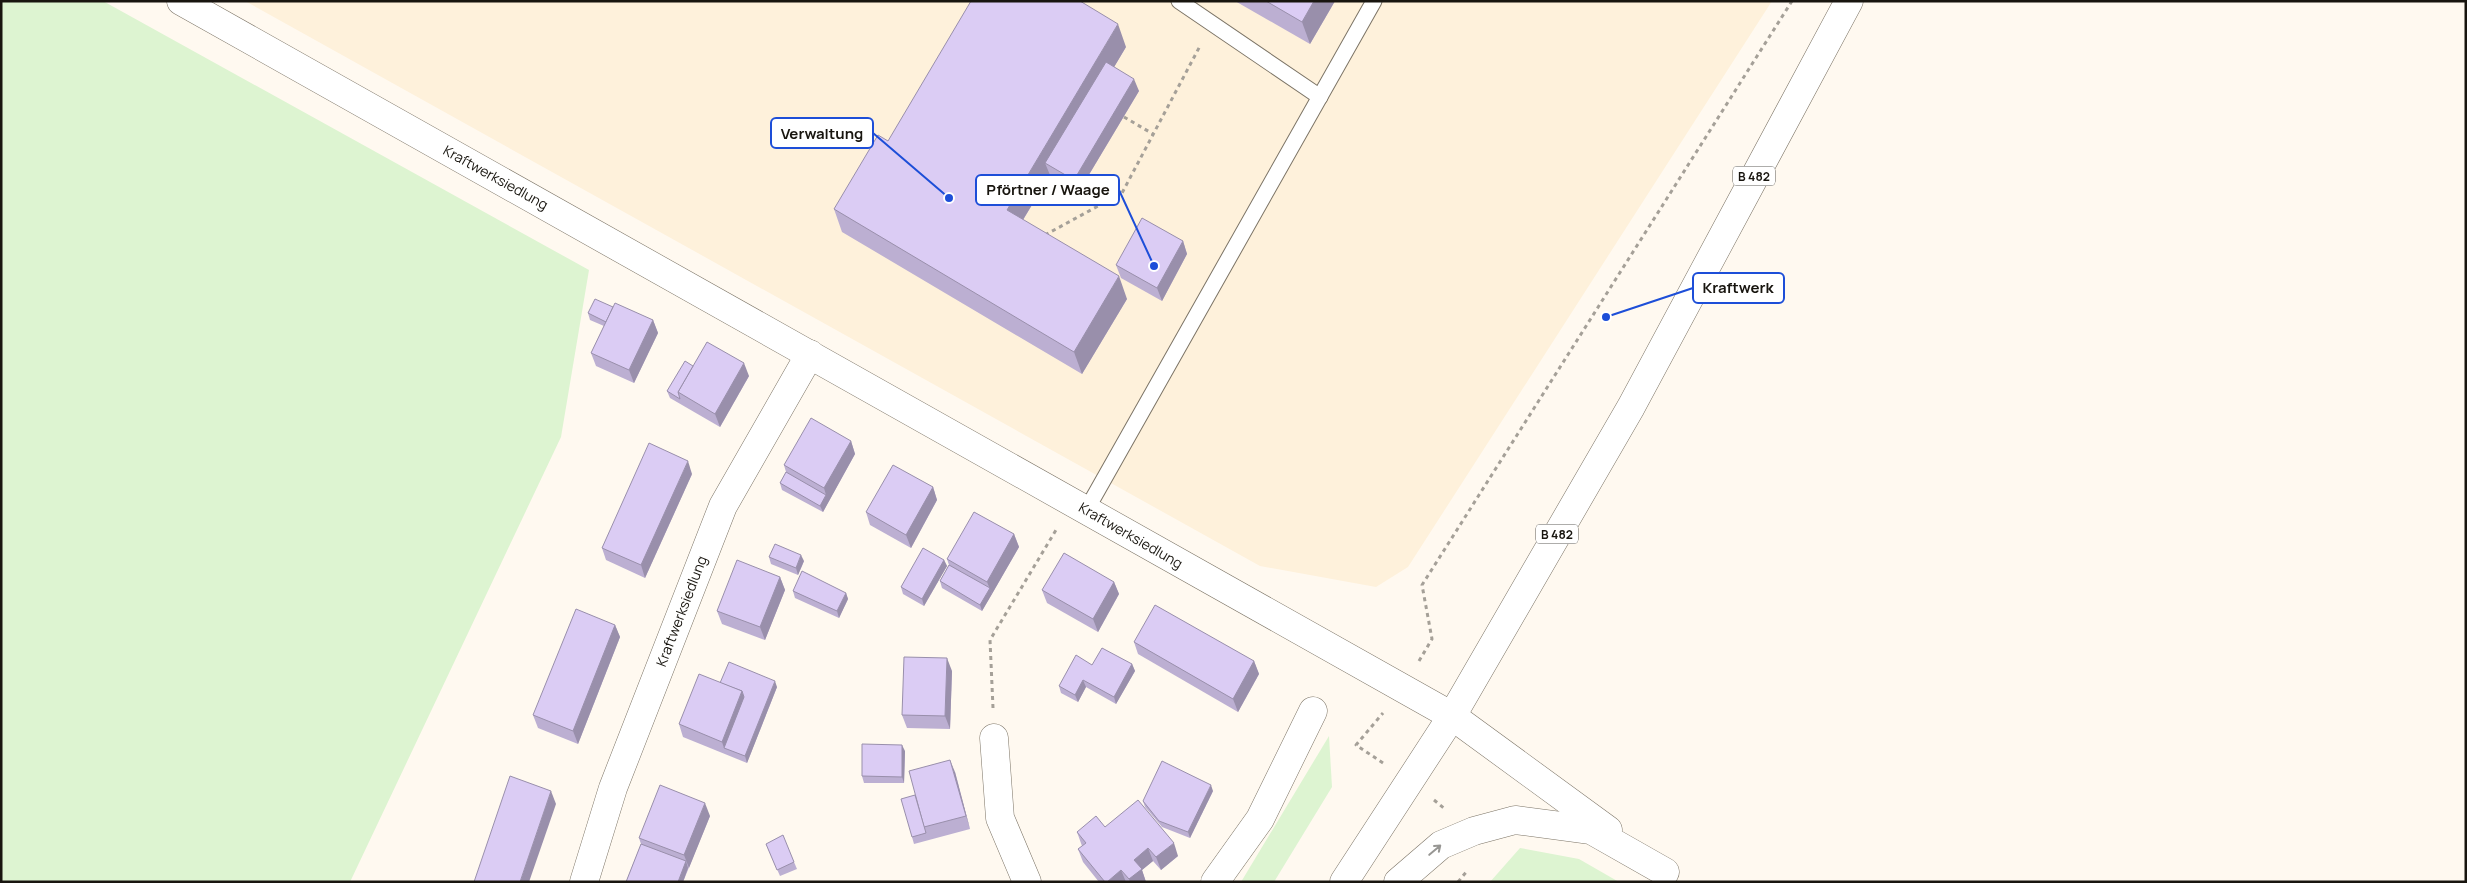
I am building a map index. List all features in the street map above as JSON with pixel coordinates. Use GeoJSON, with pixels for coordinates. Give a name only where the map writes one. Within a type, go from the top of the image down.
{"type":"FeatureCollection","features":[{"type":"Feature","properties":{"kind":"street","name":"Kraftwerksiedlung"},"geometry":{"type":"LineString","coordinates":[[181,1],[1080,505],[1452,716],[1670,877]]}},
{"type":"Feature","properties":{"kind":"street","name":"B 482"},"geometry":{"type":"LineString","coordinates":[[1344,882],[1452,716],[1631,407],[1848,1]]}},
{"type":"Feature","properties":{"kind":"street","name":"Kraftwerksiedlung"},"geometry":{"type":"LineString","coordinates":[[584,882],[613,788],[722,506],[810,354]]}},
{"type":"Feature","properties":{"kind":"street"},"geometry":{"type":"LineString","coordinates":[[1215,882],[1260,819],[1313,711]]}},
{"type":"Feature","properties":{"kind":"street"},"geometry":{"type":"LineString","coordinates":[[994,738],[1000,818],[1028,882]]}},
{"type":"Feature","properties":{"kind":"street"},"geometry":{"type":"LineString","coordinates":[[1398,882],[1441,845],[1474,831],[1515,820],[1590,830],[1670,877]]}},
{"type":"Feature","properties":{"kind":"lane"},"geometry":{"type":"LineString","coordinates":[[1178,1],[1320,97]]}},
{"type":"Feature","properties":{"kind":"lane"},"geometry":{"type":"LineString","coordinates":[[1080,505],[1320,97],[1374,1]]}},
{"type":"Feature","properties":{"kind":"path"},"geometry":{"type":"LineString","coordinates":[[1404,689],[1432,639],[1422,585],[1792,1]]}},
{"type":"Feature","properties":{"kind":"path"},"geometry":{"type":"LineString","coordinates":[[1039,238],[1122,193],[1212,24]]}},
{"type":"Feature","properties":{"kind":"path"},"geometry":{"type":"LineString","coordinates":[[1124,118],[1153,134]]}},
{"type":"Feature","properties":{"kind":"path"},"geometry":{"type":"LineString","coordinates":[[1087,178],[1096,207]]}},
{"type":"Feature","properties":{"kind":"path"},"geometry":{"type":"LineString","coordinates":[[994,738],[990,640],[1080,505]]}},
{"type":"Feature","properties":{"kind":"shaded area"},"geometry":{"type":"Polygon","coordinates":[[[245,1],[1772,1],[1408,567],[1376,587],[1260,566],[245,1]]]}},
{"type":"Feature","properties":{"kind":"green space"},"geometry":{"type":"Polygon","coordinates":[[[1,1],[103,1],[589,270],[561,437],[350,882],[1,882],[1,1]]]}},
{"type":"Feature","properties":{"kind":"green space"},"geometry":{"type":"Polygon","coordinates":[[[1329,736],[1332,787],[1274,882],[1241,882],[1329,736]]]}},
{"type":"Feature","properties":{"kind":"green space"},"geometry":{"type":"Polygon","coordinates":[[[1520,848],[1579,859],[1619,882],[1490,882],[1520,848]]]}},
{"type":"Feature","properties":{"kind":"building"},"geometry":{"type":"Polygon","coordinates":[[[971,1],[1080,1],[1118,24],[1007,210],[1119,276],[1074,352],[834,209],[878,135],[888,141],[971,1]]]}},
{"type":"Feature","properties":{"kind":"building"},"geometry":{"type":"Polygon","coordinates":[[[1266,1],[1314,1],[1302,22],[1266,1]]]}},
{"type":"Feature","properties":{"kind":"building"},"geometry":{"type":"Polygon","coordinates":[[[1106,62],[1134,79],[1074,180],[1045,163],[1106,62]]]}},
{"type":"Feature","properties":{"kind":"building"},"geometry":{"type":"Polygon","coordinates":[[[1142,218],[1183,241],[1157,288],[1116,265],[1142,218]]]}},
{"type":"Feature","properties":{"kind":"building"},"geometry":{"type":"Polygon","coordinates":[[[595,299],[613,307],[606,322],[588,313],[595,299]]]}},
{"type":"Feature","properties":{"kind":"building"},"geometry":{"type":"Polygon","coordinates":[[[615,303],[653,320],[629,370],[591,353],[615,303]]]}},
{"type":"Feature","properties":{"kind":"building"},"geometry":{"type":"Polygon","coordinates":[[[707,342],[744,363],[715,414],[678,392],[707,342]]]}},
{"type":"Feature","properties":{"kind":"building"},"geometry":{"type":"Polygon","coordinates":[[[685,361],[693,366],[678,392],[680,399],[667,391],[685,361]]]}},
{"type":"Feature","properties":{"kind":"building"},"geometry":{"type":"Polygon","coordinates":[[[811,418],[851,441],[824,488],[784,465],[811,418]]]}},
{"type":"Feature","properties":{"kind":"building"},"geometry":{"type":"Polygon","coordinates":[[[649,443],[688,461],[641,565],[602,548],[649,443]]]}},
{"type":"Feature","properties":{"kind":"building"},"geometry":{"type":"Polygon","coordinates":[[[893,465],[933,487],[906,535],[866,512],[893,465]]]}},
{"type":"Feature","properties":{"kind":"building"},"geometry":{"type":"Polygon","coordinates":[[[786,472],[826,495],[820,506],[780,483],[786,472]]]}},
{"type":"Feature","properties":{"kind":"building"},"geometry":{"type":"Polygon","coordinates":[[[974,512],[1014,534],[987,582],[947,559],[974,512]]]}},
{"type":"Feature","properties":{"kind":"building"},"geometry":{"type":"Polygon","coordinates":[[[775,544],[801,555],[796,568],[769,557],[775,544]]]}},
{"type":"Feature","properties":{"kind":"building"},"geometry":{"type":"Polygon","coordinates":[[[923,548],[944,560],[922,599],[901,587],[923,548]]]}},
{"type":"Feature","properties":{"kind":"building"},"geometry":{"type":"Polygon","coordinates":[[[1064,553],[1114,582],[1093,619],[1042,590],[1064,553]]]}},
{"type":"Feature","properties":{"kind":"building"},"geometry":{"type":"Polygon","coordinates":[[[737,560],[780,577],[760,627],[717,611],[737,560]]]}},
{"type":"Feature","properties":{"kind":"building"},"geometry":{"type":"Polygon","coordinates":[[[949,565],[990,588],[980,605],[940,581],[949,565]]]}},
{"type":"Feature","properties":{"kind":"building"},"geometry":{"type":"Polygon","coordinates":[[[802,571],[846,593],[837,611],[793,591],[802,571]]]}},
{"type":"Feature","properties":{"kind":"building"},"geometry":{"type":"Polygon","coordinates":[[[1155,605],[1254,661],[1233,699],[1134,642],[1155,605]]]}},
{"type":"Feature","properties":{"kind":"building"},"geometry":{"type":"Polygon","coordinates":[[[576,609],[615,625],[573,731],[533,715],[576,609]]]}},
{"type":"Feature","properties":{"kind":"building"},"geometry":{"type":"Polygon","coordinates":[[[1102,648],[1132,664],[1114,697],[1083,680],[1075,695],[1059,686],[1076,655],[1092,665],[1102,648]]]}},
{"type":"Feature","properties":{"kind":"building"},"geometry":{"type":"Polygon","coordinates":[[[904,657],[947,658],[945,716],[902,715],[904,657]]]}},
{"type":"Feature","properties":{"kind":"building"},"geometry":{"type":"Polygon","coordinates":[[[729,662],[775,681],[745,756],[724,748],[744,697],[742,691],[720,683],[729,662]]]}},
{"type":"Feature","properties":{"kind":"building"},"geometry":{"type":"Polygon","coordinates":[[[699,674],[742,691],[722,742],[679,724],[699,674]]]}},
{"type":"Feature","properties":{"kind":"building"},"geometry":{"type":"Polygon","coordinates":[[[862,744],[902,745],[902,777],[862,776],[862,744]]]}},
{"type":"Feature","properties":{"kind":"building"},"geometry":{"type":"Polygon","coordinates":[[[950,760],[966,816],[924,827],[909,771],[950,760]]]}},
{"type":"Feature","properties":{"kind":"building"},"geometry":{"type":"Polygon","coordinates":[[[1162,761],[1211,785],[1188,832],[1159,821],[1143,801],[1162,761]]]}},
{"type":"Feature","properties":{"kind":"building"},"geometry":{"type":"Polygon","coordinates":[[[510,776],[551,791],[520,882],[474,882],[510,776]]]}},
{"type":"Feature","properties":{"kind":"building"},"geometry":{"type":"Polygon","coordinates":[[[660,785],[705,803],[684,855],[639,838],[660,785]]]}},
{"type":"Feature","properties":{"kind":"building"},"geometry":{"type":"Polygon","coordinates":[[[915,795],[926,833],[912,837],[901,799],[915,795]]]}},
{"type":"Feature","properties":{"kind":"building"},"geometry":{"type":"Polygon","coordinates":[[[1138,800],[1174,843],[1156,857],[1148,848],[1134,860],[1142,869],[1129,879],[1121,870],[1105,882],[1078,849],[1086,843],[1077,832],[1096,816],[1105,827],[1138,800]]]}},
{"type":"Feature","properties":{"kind":"building"},"geometry":{"type":"Polygon","coordinates":[[[783,835],[794,862],[777,870],[766,844],[783,835]]]}},
{"type":"Feature","properties":{"kind":"building"},"geometry":{"type":"Polygon","coordinates":[[[641,844],[686,861],[678,882],[626,882],[641,844]]]}},
{"type":"Feature","properties":{"kind":"place","name":"Verwaltung"},"geometry":{"type":"Point","coordinates":[949,198]}},
{"type":"Feature","properties":{"kind":"place","name":"Pförtner / Waage"},"geometry":{"type":"Point","coordinates":[1154,266]}},
{"type":"Feature","properties":{"kind":"place","name":"Kraftwerk"},"geometry":{"type":"Point","coordinates":[1606,317]}}]}
